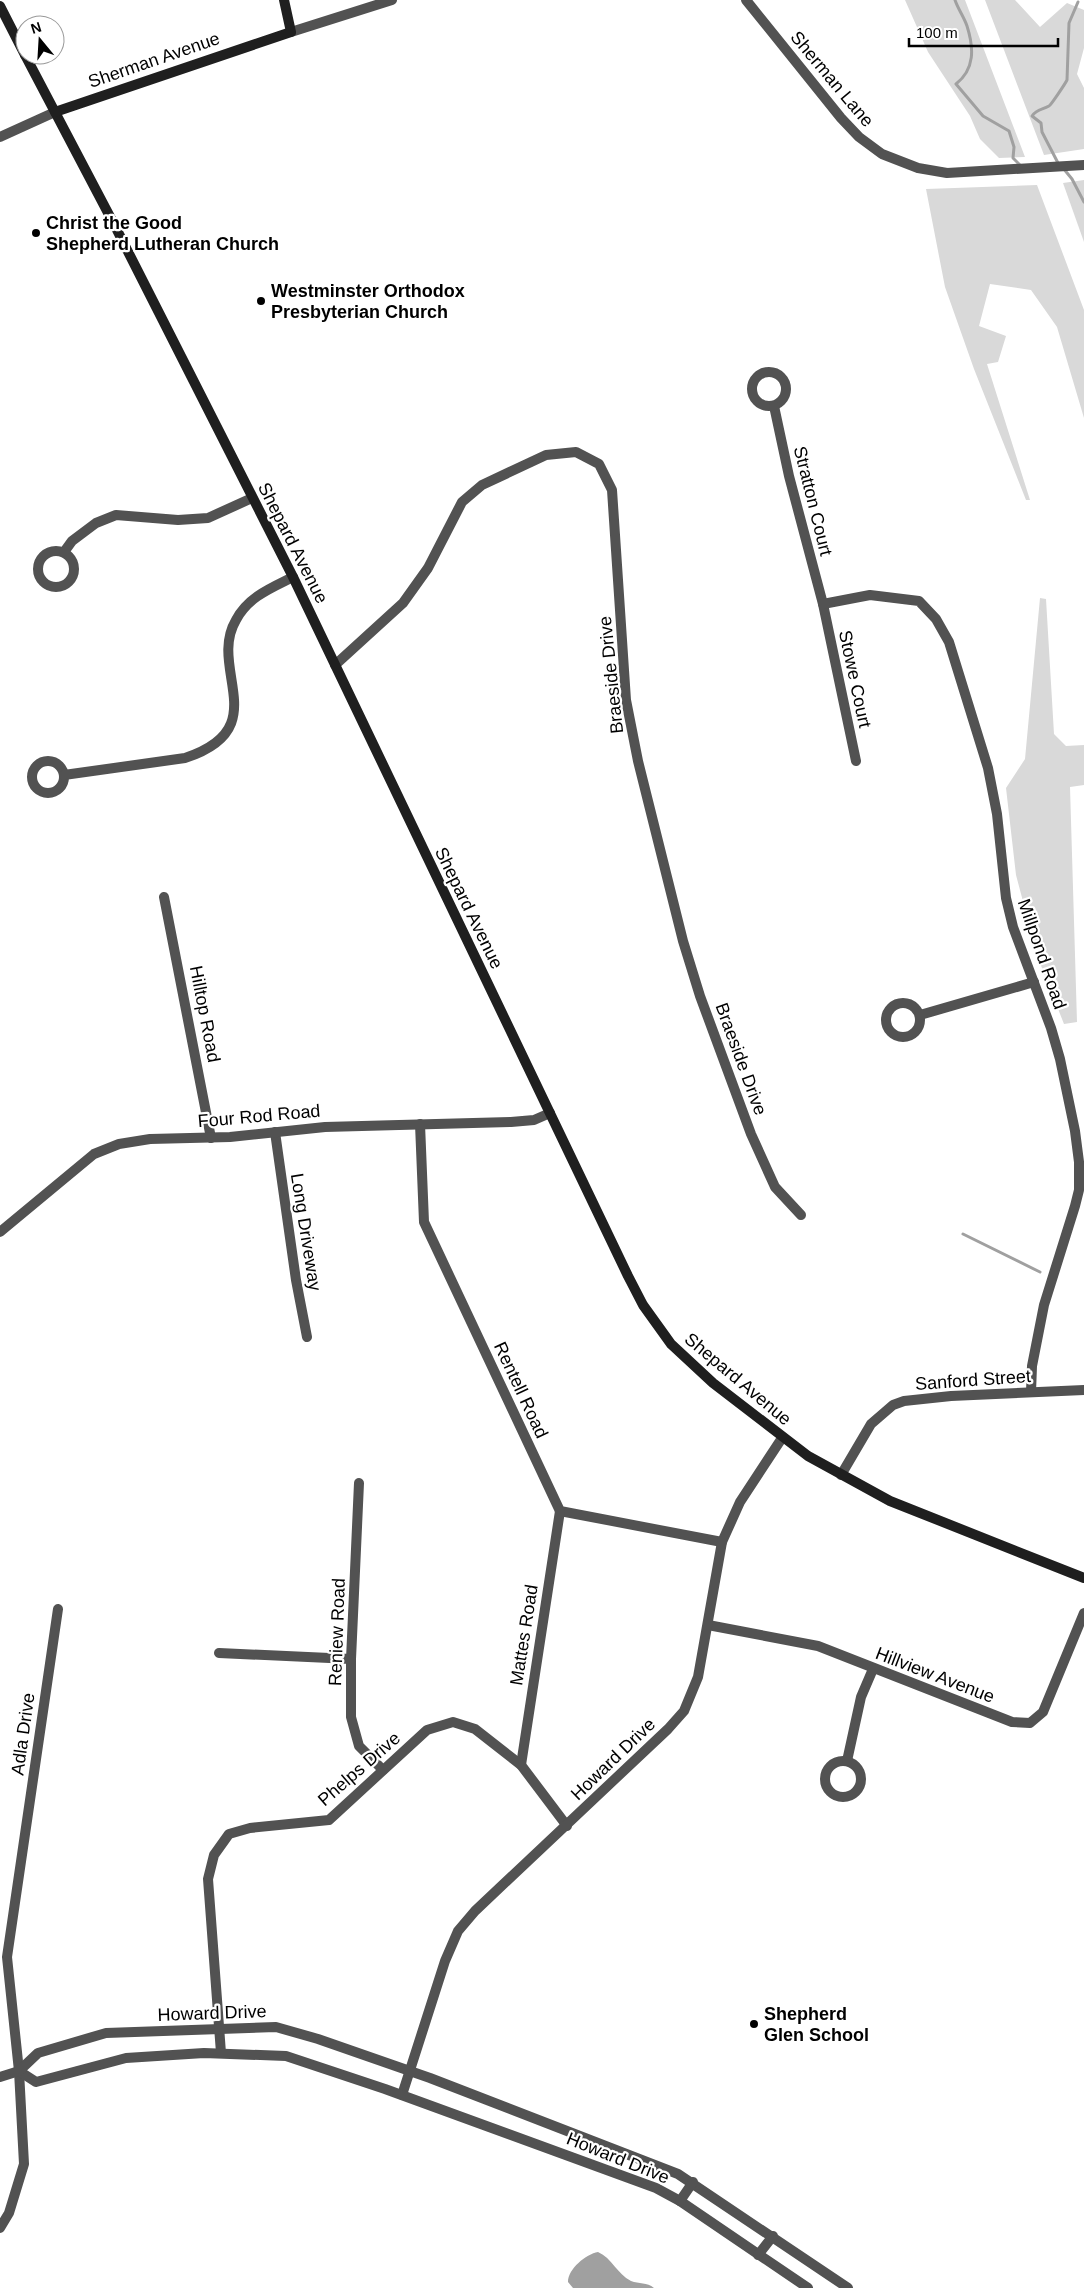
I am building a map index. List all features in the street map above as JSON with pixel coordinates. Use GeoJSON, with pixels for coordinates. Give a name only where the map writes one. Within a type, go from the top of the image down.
{"type":"FeatureCollection","features":[{"type":"Feature","properties":{"kind":"main road"},"geometry":{"type":"LineString","coordinates":[[284,0],[291,32]]}},
{"type":"Feature","properties":{"kind":"main road","name":"Shepard Avenue"},"geometry":{"type":"LineString","coordinates":[[0,6],[15,35]]}},
{"type":"Feature","properties":{"kind":"main road","name":"Sherman Avenue"},"geometry":{"type":"LineString","coordinates":[[55,112],[291,32]]}},
{"type":"Feature","properties":{"kind":"main road","name":"Shepard Avenue"},"geometry":{"type":"LineString","coordinates":[[30,65],[293,577],[628,1276],[657,1326],[671,1344],[692,1364],[782,1438],[819,1464],[890,1501],[1084,1578]]}},
{"type":"Feature","properties":{"kind":"street"},"geometry":{"type":"LineString","coordinates":[[291,32],[392,0]]}},
{"type":"Feature","properties":{"kind":"street","name":"Sherman Lane"},"geometry":{"type":"LineString","coordinates":[[746,0],[841,118],[871,147],[895,161],[918,168],[947,173],[973,173],[1084,165]]}},
{"type":"Feature","properties":{"kind":"street","name":"Sherman Avenue"},"geometry":{"type":"LineString","coordinates":[[0,138],[55,112]]}},
{"type":"Feature","properties":{"kind":"street","name":"Stratton Court"},"geometry":{"type":"LineString","coordinates":[[774,406],[789,476],[823,604]]}},
{"type":"Feature","properties":{"kind":"street","name":"Braeside Drive"},"geometry":{"type":"LineString","coordinates":[[335,665],[403,603],[428,568],[462,502],[482,485],[546,456],[576,452],[599,464],[612,490],[626,700],[638,761],[683,941],[700,996],[755,1143],[775,1187],[801,1215]]}},
{"type":"Feature","properties":{"kind":"street"},"geometry":{"type":"LineString","coordinates":[[64,552],[72,541],[96,523],[116,515],[178,520],[208,518],[252,498]]}},
{"type":"Feature","properties":{"kind":"street"},"geometry":{"type":"LineString","coordinates":[[64,774],[186,758],[214,745],[225,732],[233,717],[235,698],[228,658],[230,638],[235,620],[246,606],[263,592],[293,577]]}},
{"type":"Feature","properties":{"kind":"street","name":"Millpond Road"},"geometry":{"type":"LineString","coordinates":[[823,604],[870,595],[919,601],[936,619],[949,642],[988,768],[997,814],[1006,898],[1013,927],[1051,1028],[1060,1059],[1075,1131],[1080,1172],[1079,1190],[1075,1206],[1044,1306],[1032,1366],[1031,1392]]}},
{"type":"Feature","properties":{"kind":"street","name":"Stowe Court"},"geometry":{"type":"LineString","coordinates":[[823,604],[856,761]]}},
{"type":"Feature","properties":{"kind":"street","name":"Hilltop Road"},"geometry":{"type":"LineString","coordinates":[[164,897],[211,1138]]}},
{"type":"Feature","properties":{"kind":"street"},"geometry":{"type":"LineString","coordinates":[[920,1015],[1034,982]]}},
{"type":"Feature","properties":{"kind":"street","name":"Four Rod Road"},"geometry":{"type":"LineString","coordinates":[[0,1232],[77,1167],[108,1148],[132,1140],[211,1138],[325,1127],[526,1121],[550,1114]]}},
{"type":"Feature","properties":{"kind":"street","name":"Rentell Road"},"geometry":{"type":"LineString","coordinates":[[420,1124],[424,1222],[560,1511]]}},
{"type":"Feature","properties":{"kind":"street","name":"Long Driveway"},"geometry":{"type":"LineString","coordinates":[[275,1132],[296,1280],[307,1337]]}},
{"type":"Feature","properties":{"kind":"street","name":"Sanford Street"},"geometry":{"type":"LineString","coordinates":[[841,1475],[872,1424],[893,1405],[916,1398],[1084,1390]]}},
{"type":"Feature","properties":{"kind":"street","name":"Howard Drive"},"geometry":{"type":"LineString","coordinates":[[402,2096],[445,1961],[458,1931],[475,1911],[567,1826],[668,1729],[684,1711],[698,1677],[722,1542],[740,1502],[782,1438]]}},
{"type":"Feature","properties":{"kind":"street","name":"Reniew Road"},"geometry":{"type":"LineString","coordinates":[[359,1483],[351,1658],[351,1717],[359,1746],[384,1770]]}},
{"type":"Feature","properties":{"kind":"street"},"geometry":{"type":"LineString","coordinates":[[560,1511],[722,1542]]}},
{"type":"Feature","properties":{"kind":"street","name":"Mattes Road"},"geometry":{"type":"LineString","coordinates":[[521,1765],[560,1511]]}},
{"type":"Feature","properties":{"kind":"street","name":"Adla Drive"},"geometry":{"type":"LineString","coordinates":[[0,2228],[9,2213],[24,2164],[19,2071],[7,1958],[58,1609]]}},
{"type":"Feature","properties":{"kind":"street","name":"Hillview Avenue"},"geometry":{"type":"LineString","coordinates":[[708,1624],[818,1646],[1012,1722],[1030,1723],[1043,1712],[1084,1613]]}},
{"type":"Feature","properties":{"kind":"street"},"geometry":{"type":"LineString","coordinates":[[219,1653],[351,1658]]}},
{"type":"Feature","properties":{"kind":"street"},"geometry":{"type":"LineString","coordinates":[[847,1761],[861,1697],[873,1669]]}},
{"type":"Feature","properties":{"kind":"street","name":"Phelps Drive"},"geometry":{"type":"LineString","coordinates":[[221,2053],[208,1879],[214,1855],[229,1834],[250,1828],[329,1820],[427,1730],[453,1722],[475,1729],[521,1765],[567,1826]]}},
{"type":"Feature","properties":{"kind":"street","name":"Howard Drive"},"geometry":{"type":"LineString","coordinates":[[0,2077],[19,2071],[38,2053],[106,2033],[276,2027],[318,2039],[410,2071],[659,2165],[693,2182],[848,2288]]}},
{"type":"Feature","properties":{"kind":"street","name":"Howard Drive"},"geometry":{"type":"LineString","coordinates":[[19,2071],[36,2082],[126,2058],[221,2053],[286,2056],[632,2178],[680,2201],[808,2288]]}},
{"type":"Feature","properties":{"kind":"street"},"geometry":{"type":"LineString","coordinates":[[680,2201],[693,2182]]}},
{"type":"Feature","properties":{"kind":"street"},"geometry":{"type":"LineString","coordinates":[[758,2255],[773,2236]]}},
{"type":"Feature","properties":{"kind":"shaded area"},"geometry":{"type":"Polygon","coordinates":[[[905,0],[965,0],[1025,157],[999,158],[980,139],[970,116],[928,52],[905,0]]]}},
{"type":"Feature","properties":{"kind":"shaded area"},"geometry":{"type":"Polygon","coordinates":[[[985,0],[1015,0],[1040,27],[1067,3],[1084,10],[1084,48],[1077,74],[1084,88],[1084,149],[1044,155],[985,0]]]}},
{"type":"Feature","properties":{"kind":"shaded area"},"geometry":{"type":"Polygon","coordinates":[[[1084,180],[1084,242],[1063,183],[1084,180]]]}},
{"type":"Feature","properties":{"kind":"shaded area"},"geometry":{"type":"Polygon","coordinates":[[[1037,185],[1084,310],[1084,418],[1057,327],[1031,290],[990,284],[979,326],[1006,336],[998,362],[987,364],[1030,500],[1026,500],[974,369],[945,287],[926,189],[1037,185]]]}},
{"type":"Feature","properties":{"kind":"shaded area"},"geometry":{"type":"Polygon","coordinates":[[[1040,598],[1046,599],[1054,734],[1066,746],[1084,745],[1084,785],[1070,787],[1077,1022],[1064,1024],[1038,958],[1016,875],[1006,788],[1025,759],[1040,598]]]}},
{"type":"Feature","properties":{"kind":"shaded area"},"geometry":{"type":"Polygon","coordinates":[[[598,2252],[607,2258],[626,2278],[654,2288],[573,2288],[568,2282],[574,2267],[583,2259],[598,2252]]]}},
{"type":"Feature","properties":{"kind":"waterway"},"geometry":{"type":"LineString","coordinates":[[955,0],[967,26],[972,50],[967,72],[956,84],[983,116],[1009,131],[1014,147],[1013,158],[1021,166]]}},
{"type":"Feature","properties":{"kind":"waterway"},"geometry":{"type":"LineString","coordinates":[[1058,163],[1042,132],[1041,123],[1032,116],[1050,105],[1067,80],[1069,23],[1078,2]]}},
{"type":"Feature","properties":{"kind":"waterway"},"geometry":{"type":"LineString","coordinates":[[1063,168],[1072,179],[1084,202]]}},
{"type":"Feature","properties":{"kind":"waterway"},"geometry":{"type":"LineString","coordinates":[[963,1234],[1040,1272]]}},
{"type":"Feature","properties":{"kind":"place","name":"Christ the Good Shepherd Lutheran Church"},"geometry":{"type":"Point","coordinates":[36,233]}},
{"type":"Feature","properties":{"kind":"place","name":"Westminster Orthodox Presbyterian Church"},"geometry":{"type":"Point","coordinates":[261,301]}},
{"type":"Feature","properties":{"kind":"place","name":"Shepherd Glen School"},"geometry":{"type":"Point","coordinates":[754,2024]}}]}
